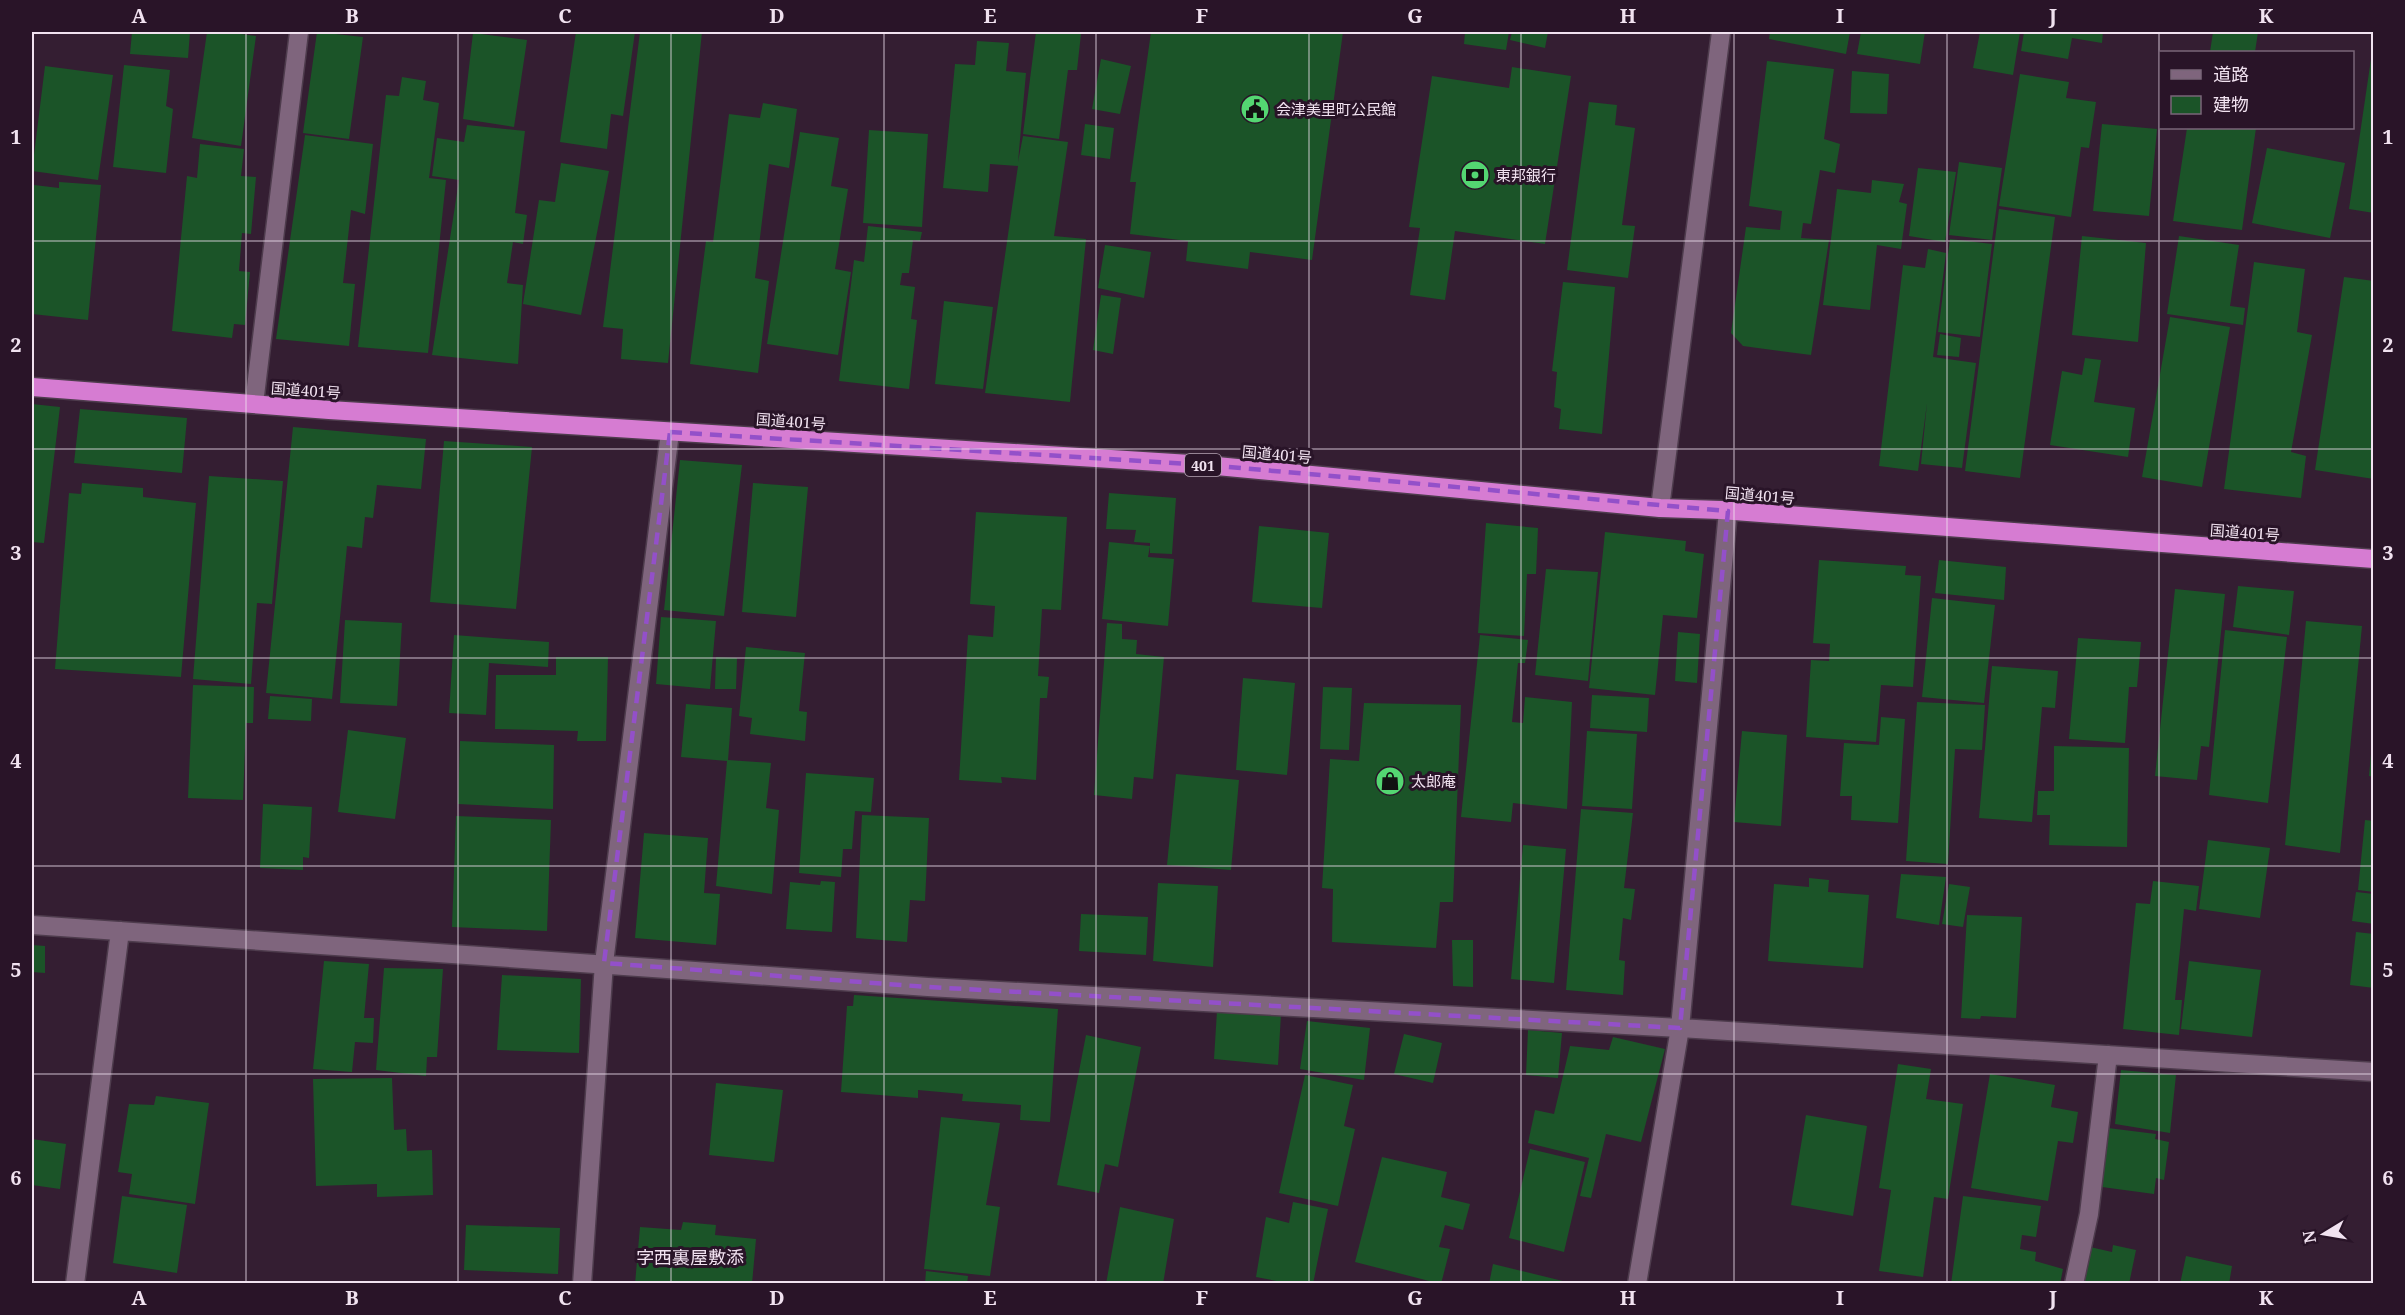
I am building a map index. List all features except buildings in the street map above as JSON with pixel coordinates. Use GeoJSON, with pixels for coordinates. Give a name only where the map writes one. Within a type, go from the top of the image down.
{"type":"FeatureCollection","features":[{"type":"Feature","properties":{"kind":"highway","name":"国道401号"},"geometry":{"type":"LineString","coordinates":[[32,387],[670,432],[1206,465],[1660,508],[1728,511],[2373,559]]}},
{"type":"Feature","properties":{"kind":"street"},"geometry":{"type":"LineString","coordinates":[[254,404],[299,32]]}},
{"type":"Feature","properties":{"kind":"street"},"geometry":{"type":"LineString","coordinates":[[1660,508],[1721,32]]}},
{"type":"Feature","properties":{"kind":"street"},"geometry":{"type":"LineString","coordinates":[[582,1284],[604,963],[670,432]]}},
{"type":"Feature","properties":{"kind":"street"},"geometry":{"type":"LineString","coordinates":[[1637,1284],[1680,1028],[1728,511]]}},
{"type":"Feature","properties":{"kind":"street"},"geometry":{"type":"LineString","coordinates":[[32,925],[940,988],[1680,1028],[2373,1071]]}},
{"type":"Feature","properties":{"kind":"street"},"geometry":{"type":"LineString","coordinates":[[75,1284],[120,931]]}},
{"type":"Feature","properties":{"kind":"street"},"geometry":{"type":"LineString","coordinates":[[2074,1284],[2089,1214],[2108,1055]]}},
{"type":"Feature","properties":{"kind":"highlighted area"},"geometry":{"type":"Polygon","coordinates":[[[670,432],[1206,465],[1728,511],[1680,1028],[928,987],[604,963],[670,432]]]}},
{"type":"Feature","properties":{"kind":"place","name":"会津美里町公民館"},"geometry":{"type":"Point","coordinates":[1255,109]}},
{"type":"Feature","properties":{"kind":"place","name":"東邦銀行"},"geometry":{"type":"Point","coordinates":[1475,175]}},
{"type":"Feature","properties":{"kind":"place","name":"太郎庵"},"geometry":{"type":"Point","coordinates":[1390,781]}},
{"type":"Feature","properties":{"kind":"district","name":"字西裏屋敷添"},"geometry":{"type":"Point","coordinates":[690,1257]}}]}
